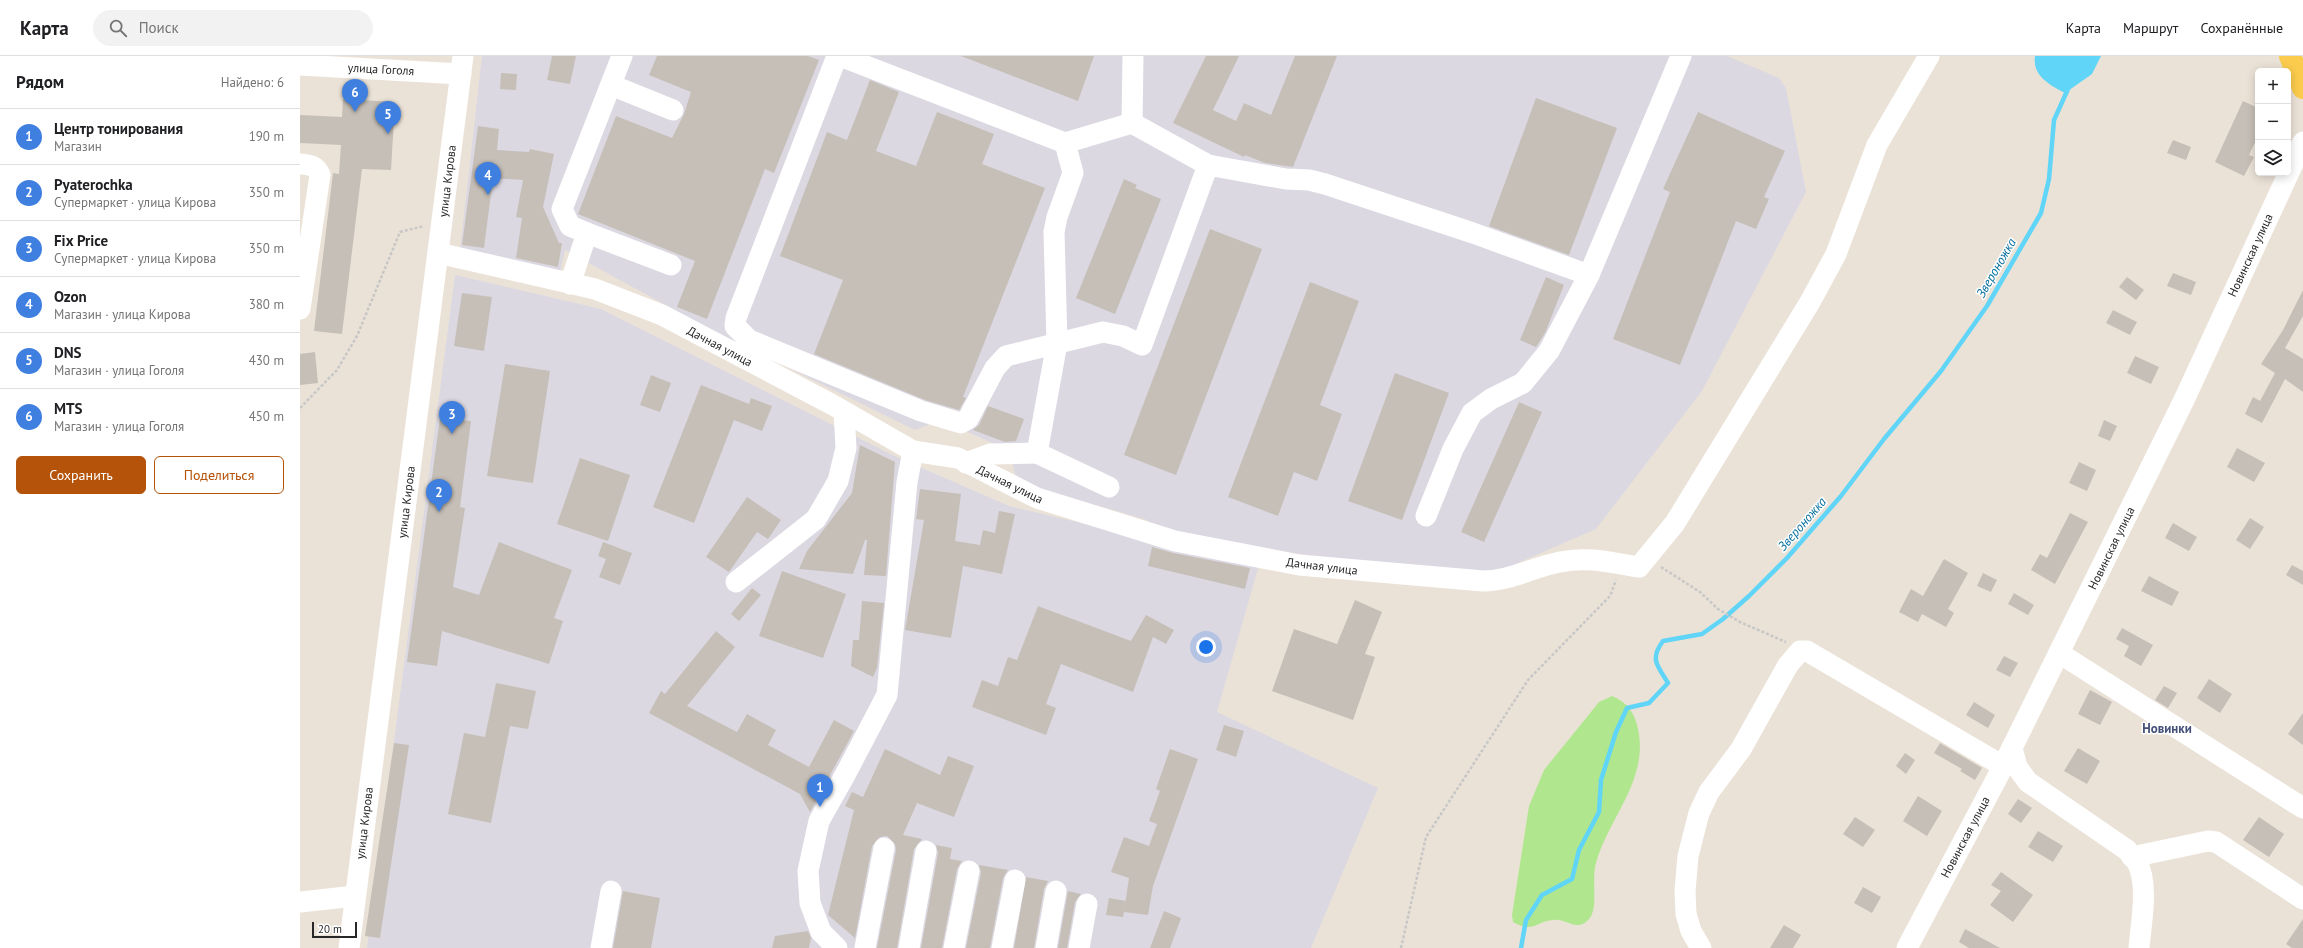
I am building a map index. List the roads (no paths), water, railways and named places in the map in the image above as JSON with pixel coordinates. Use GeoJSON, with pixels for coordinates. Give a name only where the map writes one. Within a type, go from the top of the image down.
{"type":"FeatureCollection","features":[{"type":"Feature","properties":{"kind":"main road"},"geometry":{"type":"LineString","coordinates":[[2291,59],[2303,88]]}},
{"type":"Feature","properties":{"kind":"street"},"geometry":{"type":"LineString","coordinates":[[622,56],[562,209],[570,226],[671,266]]}},
{"type":"Feature","properties":{"kind":"street"},"geometry":{"type":"LineString","coordinates":[[837,56],[736,318],[735,326],[749,340],[907,405],[961,424],[968,418],[995,368],[1006,356],[1103,332],[1123,336],[1142,345],[1208,165]]}},
{"type":"Feature","properties":{"kind":"street"},"geometry":{"type":"LineString","coordinates":[[840,56],[1065,143],[1132,123],[1208,165],[1286,179],[1309,180],[1325,184],[1473,232],[1590,275]]}},
{"type":"Feature","properties":{"kind":"street"},"geometry":{"type":"LineString","coordinates":[[1132,123],[1133,56]]}},
{"type":"Feature","properties":{"kind":"street"},"geometry":{"type":"LineString","coordinates":[[1426,516],[1453,449],[1472,413],[1491,399],[1523,383],[1549,351],[1590,275],[1681,56]]}},
{"type":"Feature","properties":{"kind":"street","name":"Дачная улица"},"geometry":{"type":"LineString","coordinates":[[438,253],[595,289],[662,316],[844,412],[913,451],[958,458],[1037,498],[1175,541],[1299,565],[1483,581],[1496,581],[1572,560],[1589,559],[1631,566],[1675,523],[1810,302],[1836,254],[1879,140],[1929,56]]}},
{"type":"Feature","properties":{"kind":"street","name":"улица Гоголя"},"geometry":{"type":"LineString","coordinates":[[300,65],[462,65]]}},
{"type":"Feature","properties":{"kind":"street","name":"улица Кирова"},"geometry":{"type":"LineString","coordinates":[[349,948],[462,65]]}},
{"type":"Feature","properties":{"kind":"street"},"geometry":{"type":"LineString","coordinates":[[611,85],[673,110]]}},
{"type":"Feature","properties":{"kind":"street","name":"Новинская улица"},"geometry":{"type":"LineString","coordinates":[[1907,948],[2008,757],[2184,400],[2303,142]]}},
{"type":"Feature","properties":{"kind":"street"},"geometry":{"type":"LineString","coordinates":[[1037,453],[1057,343],[1054,232],[1057,217],[1073,173],[1065,143]]}},
{"type":"Feature","properties":{"kind":"street"},"geometry":{"type":"LineString","coordinates":[[300,164],[310,165],[317,168],[320,175],[300,309]]}},
{"type":"Feature","properties":{"kind":"street"},"geometry":{"type":"LineString","coordinates":[[570,284],[587,233]]}},
{"type":"Feature","properties":{"kind":"street"},"geometry":{"type":"LineString","coordinates":[[736,582],[816,519],[838,481],[846,448],[844,412]]}},
{"type":"Feature","properties":{"kind":"street"},"geometry":{"type":"LineString","coordinates":[[837,948],[819,940],[810,903],[808,871],[819,820],[845,775],[887,695],[907,482],[913,451]]}},
{"type":"Feature","properties":{"kind":"street"},"geometry":{"type":"LineString","coordinates":[[966,463],[990,454],[1037,453],[1109,487]]}},
{"type":"Feature","properties":{"kind":"street"},"geometry":{"type":"LineString","coordinates":[[1701,948],[1691,931],[1688,920],[1685,891],[1688,856],[1699,813],[1709,792],[1741,749],[1793,657],[1800,651],[1807,651],[2008,757],[2028,782],[2127,850],[2137,862],[2142,879],[2143,904],[2139,948]]}},
{"type":"Feature","properties":{"kind":"street"},"geometry":{"type":"LineString","coordinates":[[2059,653],[2303,808]]}},
{"type":"Feature","properties":{"kind":"street"},"geometry":{"type":"LineString","coordinates":[[1992,788],[2006,780],[2028,782]]}},
{"type":"Feature","properties":{"kind":"street"},"geometry":{"type":"LineString","coordinates":[[2132,857],[2208,841],[2216,842],[2303,899]]}},
{"type":"Feature","properties":{"kind":"street"},"geometry":{"type":"LineString","coordinates":[[865,948],[884,848]]}},
{"type":"Feature","properties":{"kind":"street"},"geometry":{"type":"LineString","coordinates":[[908,948],[926,851]]}},
{"type":"Feature","properties":{"kind":"street"},"geometry":{"type":"LineString","coordinates":[[954,948],[969,871]]}},
{"type":"Feature","properties":{"kind":"street"},"geometry":{"type":"LineString","coordinates":[[1002,948],[1015,880]]}},
{"type":"Feature","properties":{"kind":"street"},"geometry":{"type":"LineString","coordinates":[[601,948],[611,891]]}},
{"type":"Feature","properties":{"kind":"street"},"geometry":{"type":"LineString","coordinates":[[1046,948],[1056,891]]}},
{"type":"Feature","properties":{"kind":"street"},"geometry":{"type":"LineString","coordinates":[[300,902],[355,896]]}},
{"type":"Feature","properties":{"kind":"street"},"geometry":{"type":"LineString","coordinates":[[1079,948],[1088,904]]}},
{"type":"Feature","properties":{"kind":"water"},"geometry":{"type":"Polygon","coordinates":[[[2035,56],[2101,56],[2092,74],[2065,93],[2043,79],[2036,69],[2035,56]]]}},
{"type":"Feature","properties":{"kind":"waterway","name":"Звероножка"},"geometry":{"type":"LineString","coordinates":[[1521,948],[1526,920],[1542,895],[1572,879],[1579,850],[1599,812],[1601,780],[1616,732],[1627,708],[1649,703],[1668,683],[1656,663],[1656,653],[1663,641],[1702,634],[1723,619],[1749,596],[1787,558],[1841,496],[1884,439],[1941,371],[1987,306],[2041,213],[2049,179],[2054,120],[2068,89]]}},
{"type":"Feature","properties":{"kind":"place","name":"MTS"},"geometry":{"type":"Point","coordinates":[355,112]}},
{"type":"Feature","properties":{"kind":"place","name":"DNS"},"geometry":{"type":"Point","coordinates":[388,134]}},
{"type":"Feature","properties":{"kind":"place","name":"Ozon"},"geometry":{"type":"Point","coordinates":[488,195]}},
{"type":"Feature","properties":{"kind":"place","name":"Fix Price"},"geometry":{"type":"Point","coordinates":[452,434]}},
{"type":"Feature","properties":{"kind":"place","name":"Pyaterochka"},"geometry":{"type":"Point","coordinates":[439,512]}},
{"type":"Feature","properties":{"kind":"place","name":"Центр тонирования"},"geometry":{"type":"Point","coordinates":[820,807]}},
{"type":"Feature","properties":{"kind":"district","name":"Новинки"},"geometry":{"type":"Point","coordinates":[2167,728]}}]}
